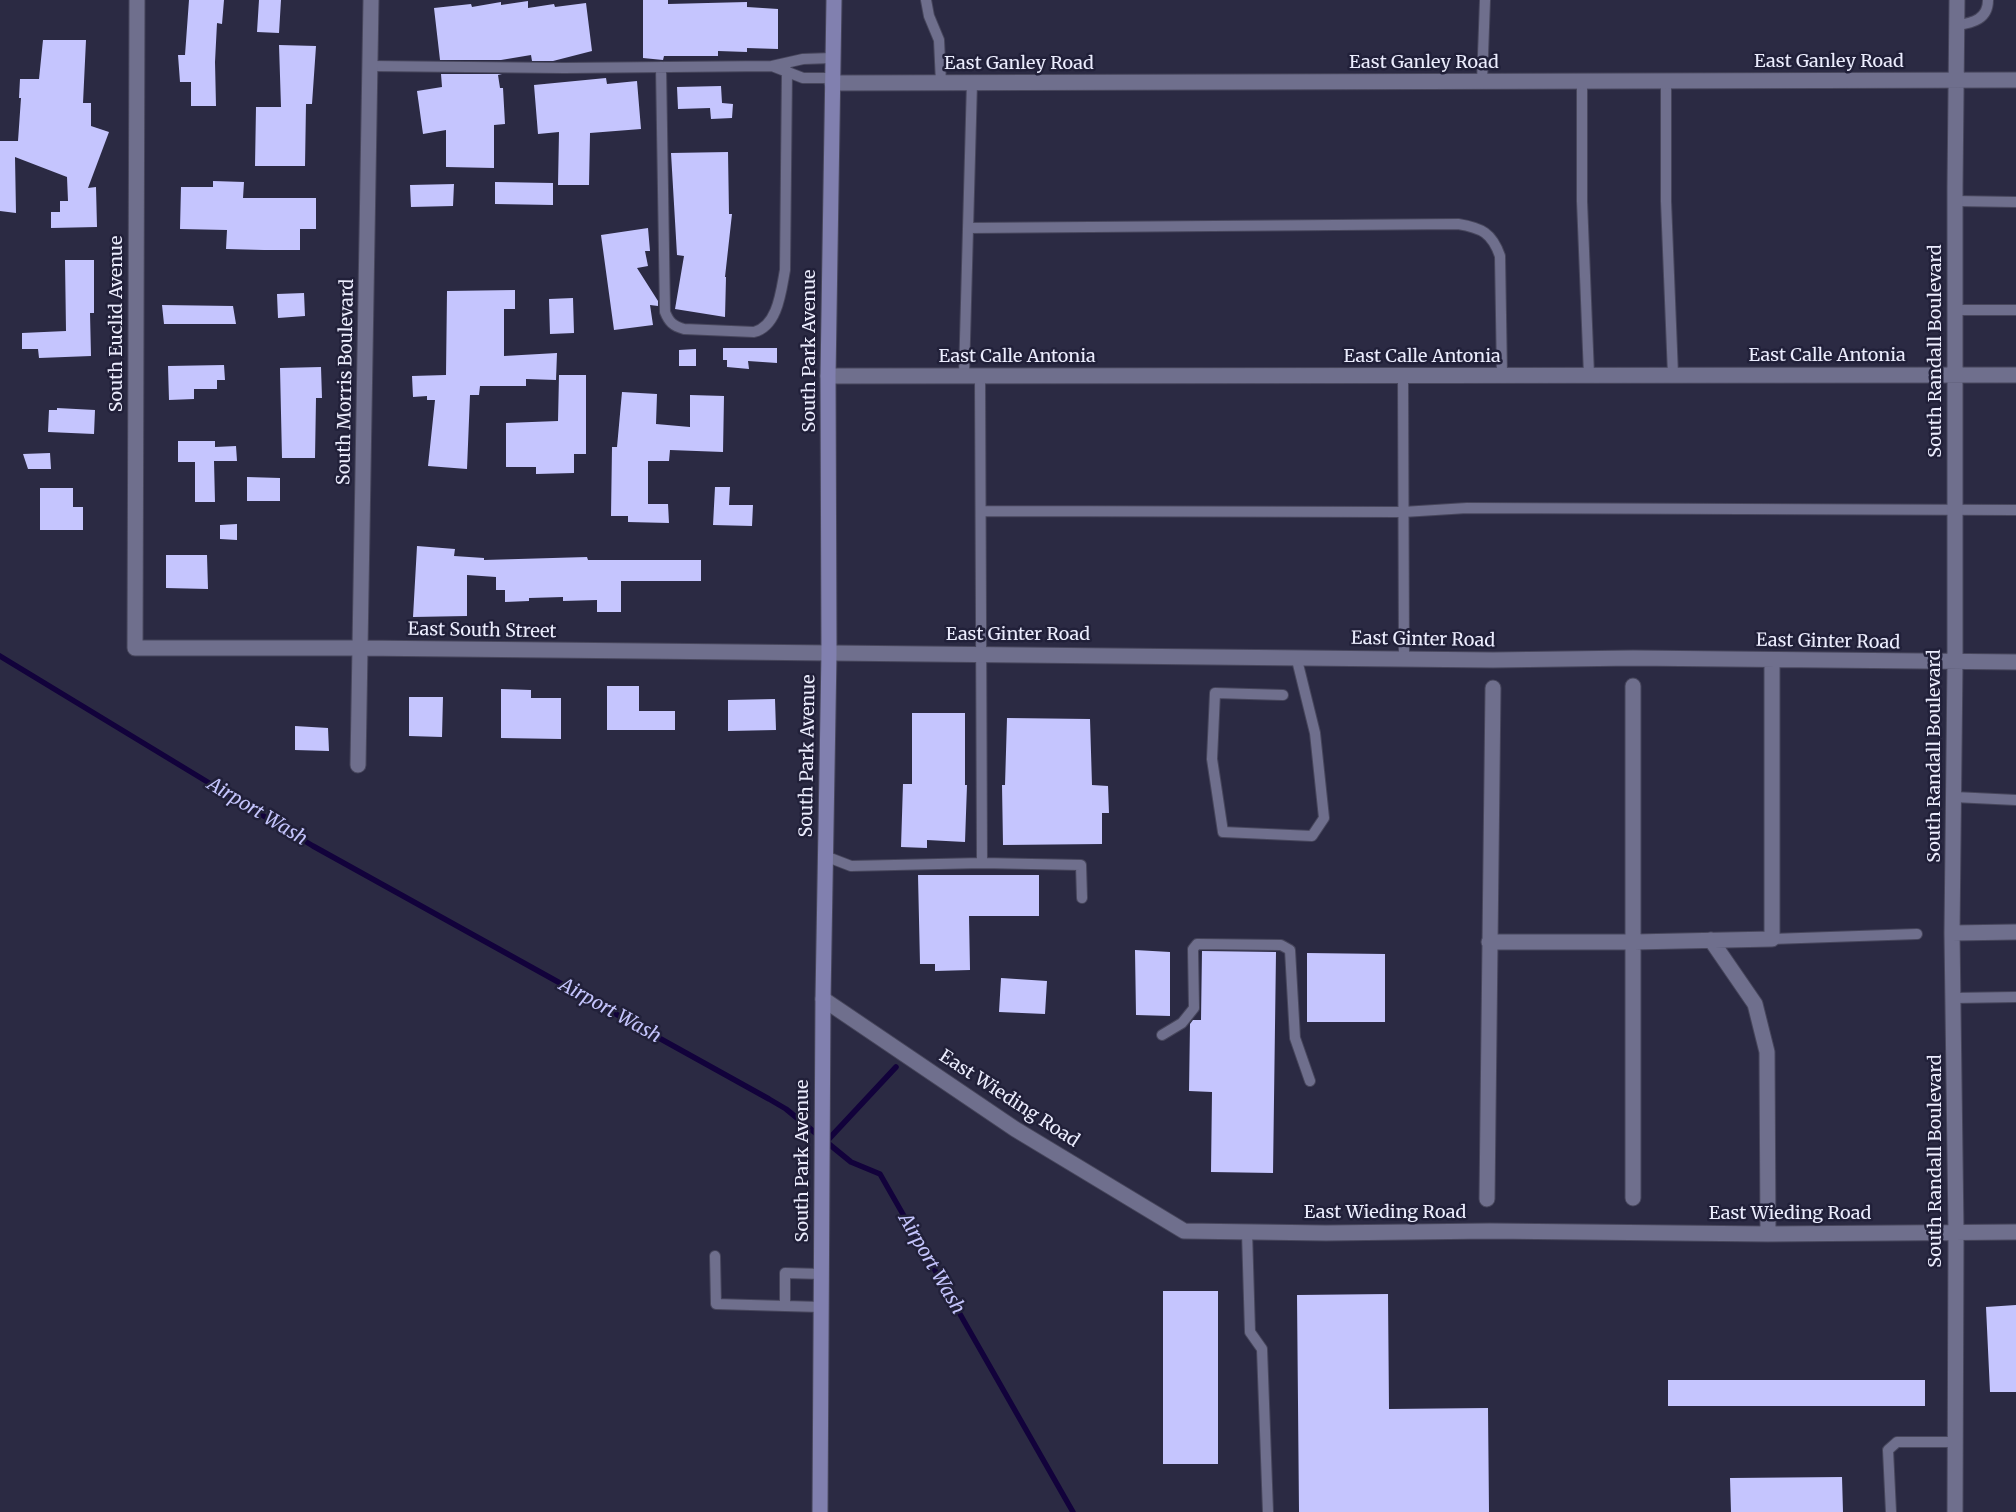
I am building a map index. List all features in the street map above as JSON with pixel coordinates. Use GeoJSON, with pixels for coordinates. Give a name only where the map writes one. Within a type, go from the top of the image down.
{"type":"FeatureCollection","features":[{"type":"Feature","properties":{"kind":"main road","name":"South Park Avenue"},"geometry":{"type":"LineString","coordinates":[[820,1512],[822,1055],[829,653],[828,376],[834,0]]}},
{"type":"Feature","properties":{"kind":"street","name":"South Euclid Avenue"},"geometry":{"type":"LineString","coordinates":[[135,648],[137,0]]}},
{"type":"Feature","properties":{"kind":"street","name":"South Morris Boulevard"},"geometry":{"type":"LineString","coordinates":[[358,765],[372,0]]}},
{"type":"Feature","properties":{"kind":"street","name":"South Randall Boulevard"},"geometry":{"type":"LineString","coordinates":[[1955,1512],[1956,1232],[1952,932],[1955,662],[1957,0]]}},
{"type":"Feature","properties":{"kind":"street","name":"East Ganley Road"},"geometry":{"type":"LineString","coordinates":[[832,80],[941,83],[2016,80]]}},
{"type":"Feature","properties":{"kind":"street","name":"East Calle Antonia"},"geometry":{"type":"LineString","coordinates":[[828,376],[2016,374]]}},
{"type":"Feature","properties":{"kind":"street","name":"East South Street"},"geometry":{"type":"LineString","coordinates":[[135,648],[360,648],[829,653]]}},
{"type":"Feature","properties":{"kind":"street","name":"East Ginter Road"},"geometry":{"type":"LineString","coordinates":[[829,653],[2016,662]]}},
{"type":"Feature","properties":{"kind":"street"},"geometry":{"type":"LineString","coordinates":[[1489,942],[1634,942],[1772,939],[1772,660]]}},
{"type":"Feature","properties":{"kind":"street"},"geometry":{"type":"LineString","coordinates":[[1633,686],[1633,1198]]}},
{"type":"Feature","properties":{"kind":"street"},"geometry":{"type":"LineString","coordinates":[[1487,1199],[1493,688]]}},
{"type":"Feature","properties":{"kind":"street"},"geometry":{"type":"LineString","coordinates":[[1952,932],[2016,932]]}},
{"type":"Feature","properties":{"kind":"street"},"geometry":{"type":"LineString","coordinates":[[1711,940],[1755,1004],[1767,1052],[1768,1234]]}},
{"type":"Feature","properties":{"kind":"street","name":"East Wieding Road"},"geometry":{"type":"LineString","coordinates":[[823,999],[1016,1128],[1184,1231],[1326,1233],[1490,1231],[1768,1234],[2016,1232]]}},
{"type":"Feature","properties":{"kind":"lane"},"geometry":{"type":"LineString","coordinates":[[926,0],[928,16],[939,40],[941,83]]}},
{"type":"Feature","properties":{"kind":"lane"},"geometry":{"type":"LineString","coordinates":[[1482,82],[1485,0]]}},
{"type":"Feature","properties":{"kind":"lane"},"geometry":{"type":"LineString","coordinates":[[1957,25],[1972,23],[1982,18],[1988,5],[1988,0]]}},
{"type":"Feature","properties":{"kind":"lane"},"geometry":{"type":"LineString","coordinates":[[370,66],[564,68],[772,66],[803,58],[832,58]]}},
{"type":"Feature","properties":{"kind":"lane"},"geometry":{"type":"LineString","coordinates":[[772,66],[803,78],[832,80]]}},
{"type":"Feature","properties":{"kind":"lane"},"geometry":{"type":"LineString","coordinates":[[660,67],[665,312],[668,320],[674,326],[684,329],[754,332],[762,330],[772,318],[785,270],[787,71]]}},
{"type":"Feature","properties":{"kind":"lane"},"geometry":{"type":"LineString","coordinates":[[1666,81],[1666,201],[1672,375]]}},
{"type":"Feature","properties":{"kind":"lane"},"geometry":{"type":"LineString","coordinates":[[964,376],[972,82]]}},
{"type":"Feature","properties":{"kind":"lane"},"geometry":{"type":"LineString","coordinates":[[1582,82],[1582,201],[1589,375]]}},
{"type":"Feature","properties":{"kind":"lane"},"geometry":{"type":"LineString","coordinates":[[1955,201],[2016,202]]}},
{"type":"Feature","properties":{"kind":"lane"},"geometry":{"type":"LineString","coordinates":[[968,228],[1458,224],[1474,226],[1486,232],[1495,242],[1500,256],[1502,375]]}},
{"type":"Feature","properties":{"kind":"lane"},"geometry":{"type":"LineString","coordinates":[[1955,310],[2016,310]]}},
{"type":"Feature","properties":{"kind":"lane"},"geometry":{"type":"LineString","coordinates":[[1403,375],[1404,658]]}},
{"type":"Feature","properties":{"kind":"lane"},"geometry":{"type":"LineString","coordinates":[[980,376],[982,862]]}},
{"type":"Feature","properties":{"kind":"lane"},"geometry":{"type":"LineString","coordinates":[[981,511],[1403,512],[1467,508],[2016,510]]}},
{"type":"Feature","properties":{"kind":"lane"},"geometry":{"type":"LineString","coordinates":[[1284,694],[1215,693],[1212,760],[1223,832],[1312,836],[1324,818],[1315,733],[1296,656]]}},
{"type":"Feature","properties":{"kind":"lane"},"geometry":{"type":"LineString","coordinates":[[1954,797],[2016,800]]}},
{"type":"Feature","properties":{"kind":"lane"},"geometry":{"type":"LineString","coordinates":[[825,856],[851,866],[982,862],[1081,865],[1082,898]]}},
{"type":"Feature","properties":{"kind":"lane"},"geometry":{"type":"LineString","coordinates":[[1772,939],[1917,934]]}},
{"type":"Feature","properties":{"kind":"lane"},"geometry":{"type":"LineString","coordinates":[[1162,1035],[1182,1023],[1194,1008],[1192,949],[1197,944],[1281,945],[1290,950],[1295,1038],[1310,1082]]}},
{"type":"Feature","properties":{"kind":"lane"},"geometry":{"type":"LineString","coordinates":[[1953,998],[2016,997]]}},
{"type":"Feature","properties":{"kind":"lane"},"geometry":{"type":"LineString","coordinates":[[1247,1232],[1250,1332],[1262,1349],[1268,1512]]}},
{"type":"Feature","properties":{"kind":"lane"},"geometry":{"type":"LineString","coordinates":[[715,1256],[716,1304],[821,1307]]}},
{"type":"Feature","properties":{"kind":"lane"},"geometry":{"type":"LineString","coordinates":[[784,1306],[784,1273],[821,1274]]}},
{"type":"Feature","properties":{"kind":"lane"},"geometry":{"type":"LineString","coordinates":[[1891,1512],[1888,1450],[1897,1442],[1955,1442]]}},
{"type":"Feature","properties":{"kind":"building"},"geometry":{"type":"Polygon","coordinates":[[[189,0],[224,0],[222,24],[217,23],[215,62],[216,106],[191,106],[191,82],[180,82],[178,55],[185,55],[189,0]]]}},
{"type":"Feature","properties":{"kind":"building"},"geometry":{"type":"Polygon","coordinates":[[[259,0],[281,0],[279,33],[257,32],[259,0]]]}},
{"type":"Feature","properties":{"kind":"building"},"geometry":{"type":"Polygon","coordinates":[[[643,0],[668,0],[668,4],[747,2],[747,7],[778,9],[778,49],[747,48],[747,52],[718,51],[718,56],[664,56],[663,60],[643,58],[643,0]]]}},
{"type":"Feature","properties":{"kind":"building"},"geometry":{"type":"Polygon","coordinates":[[[528,1],[528,8],[554,4],[555,7],[586,3],[592,51],[553,61],[532,61],[531,55],[501,60],[440,60],[434,8],[471,4],[472,7],[501,2],[501,5],[528,1]]]}},
{"type":"Feature","properties":{"kind":"building"},"geometry":{"type":"Polygon","coordinates":[[[43,40],[86,40],[83,103],[91,103],[91,126],[109,132],[88,188],[96,187],[97,227],[51,228],[51,212],[60,212],[60,201],[68,201],[67,177],[15,157],[16,213],[0,211],[0,141],[18,141],[21,98],[19,98],[20,79],[39,79],[43,40]]]}},
{"type":"Feature","properties":{"kind":"building"},"geometry":{"type":"Polygon","coordinates":[[[279,45],[316,46],[312,104],[306,104],[305,166],[255,166],[256,107],[281,107],[279,45]]]}},
{"type":"Feature","properties":{"kind":"building"},"geometry":{"type":"Polygon","coordinates":[[[441,74],[502,74],[498,75],[500,88],[503,88],[505,124],[494,125],[494,168],[446,167],[446,130],[423,134],[417,91],[442,87],[441,74]]]}},
{"type":"Feature","properties":{"kind":"building"},"geometry":{"type":"Polygon","coordinates":[[[606,78],[607,84],[637,81],[641,129],[590,133],[589,185],[558,185],[559,132],[538,134],[534,85],[606,78]]]}},
{"type":"Feature","properties":{"kind":"building"},"geometry":{"type":"Polygon","coordinates":[[[721,86],[722,103],[733,104],[732,118],[711,119],[710,108],[678,109],[677,87],[721,86]]]}},
{"type":"Feature","properties":{"kind":"building"},"geometry":{"type":"Polygon","coordinates":[[[728,152],[729,214],[732,214],[725,277],[725,317],[675,309],[684,256],[677,255],[671,153],[728,152]]]}},
{"type":"Feature","properties":{"kind":"building"},"geometry":{"type":"Polygon","coordinates":[[[213,181],[244,182],[243,198],[316,198],[316,229],[300,229],[300,250],[264,250],[226,249],[227,230],[180,229],[181,187],[213,187],[213,181]]]}},
{"type":"Feature","properties":{"kind":"building"},"geometry":{"type":"Polygon","coordinates":[[[495,182],[553,183],[553,205],[495,204],[495,182]]]}},
{"type":"Feature","properties":{"kind":"building"},"geometry":{"type":"Polygon","coordinates":[[[454,184],[453,206],[411,207],[410,185],[454,184]]]}},
{"type":"Feature","properties":{"kind":"building"},"geometry":{"type":"Polygon","coordinates":[[[648,228],[650,251],[645,251],[648,266],[637,268],[658,301],[658,306],[650,305],[653,325],[614,330],[601,235],[648,228]]]}},
{"type":"Feature","properties":{"kind":"building"},"geometry":{"type":"Polygon","coordinates":[[[65,260],[94,260],[94,313],[90,313],[91,356],[39,358],[38,349],[22,349],[22,333],[66,331],[65,260]]]}},
{"type":"Feature","properties":{"kind":"building"},"geometry":{"type":"Polygon","coordinates":[[[515,290],[515,309],[504,309],[504,356],[557,353],[556,380],[526,379],[526,386],[480,386],[479,395],[470,395],[467,469],[428,466],[435,400],[427,400],[427,396],[413,397],[412,376],[446,375],[447,291],[515,290]]]}},
{"type":"Feature","properties":{"kind":"building"},"geometry":{"type":"Polygon","coordinates":[[[304,293],[305,316],[278,318],[277,294],[304,293]]]}},
{"type":"Feature","properties":{"kind":"building"},"geometry":{"type":"Polygon","coordinates":[[[573,298],[574,333],[550,334],[549,299],[573,298]]]}},
{"type":"Feature","properties":{"kind":"building"},"geometry":{"type":"Polygon","coordinates":[[[162,305],[233,306],[236,324],[164,324],[162,305]]]}},
{"type":"Feature","properties":{"kind":"building"},"geometry":{"type":"Polygon","coordinates":[[[723,348],[777,348],[777,363],[748,361],[749,369],[727,367],[727,360],[723,360],[723,348]]]}},
{"type":"Feature","properties":{"kind":"building"},"geometry":{"type":"Polygon","coordinates":[[[696,349],[696,366],[679,366],[679,350],[696,349]]]}},
{"type":"Feature","properties":{"kind":"building"},"geometry":{"type":"Polygon","coordinates":[[[224,365],[225,380],[217,380],[217,389],[194,389],[194,399],[169,400],[168,366],[224,365]]]}},
{"type":"Feature","properties":{"kind":"building"},"geometry":{"type":"Polygon","coordinates":[[[321,367],[322,398],[316,398],[315,458],[282,458],[280,368],[321,367]]]}},
{"type":"Feature","properties":{"kind":"building"},"geometry":{"type":"Polygon","coordinates":[[[559,375],[586,375],[586,454],[574,454],[574,473],[536,474],[536,467],[506,467],[506,423],[558,421],[559,375]]]}},
{"type":"Feature","properties":{"kind":"building"},"geometry":{"type":"Polygon","coordinates":[[[622,392],[657,394],[656,424],[690,427],[690,395],[724,396],[723,452],[670,450],[669,461],[648,461],[648,504],[668,504],[669,523],[628,522],[628,516],[611,516],[612,447],[617,447],[622,392]]]}},
{"type":"Feature","properties":{"kind":"building"},"geometry":{"type":"Polygon","coordinates":[[[57,408],[95,410],[94,434],[48,432],[49,410],[57,410],[57,408]]]}},
{"type":"Feature","properties":{"kind":"building"},"geometry":{"type":"Polygon","coordinates":[[[178,441],[215,441],[215,447],[236,446],[237,461],[214,461],[215,502],[195,502],[195,462],[178,462],[178,441]]]}},
{"type":"Feature","properties":{"kind":"building"},"geometry":{"type":"Polygon","coordinates":[[[50,453],[51,469],[28,469],[23,454],[50,453]]]}},
{"type":"Feature","properties":{"kind":"building"},"geometry":{"type":"Polygon","coordinates":[[[247,477],[280,478],[280,501],[247,501],[247,477]]]}},
{"type":"Feature","properties":{"kind":"building"},"geometry":{"type":"Polygon","coordinates":[[[715,487],[730,487],[729,505],[753,505],[752,526],[713,525],[715,487]]]}},
{"type":"Feature","properties":{"kind":"building"},"geometry":{"type":"Polygon","coordinates":[[[40,488],[73,488],[73,507],[83,507],[83,530],[40,530],[40,488]]]}},
{"type":"Feature","properties":{"kind":"building"},"geometry":{"type":"Polygon","coordinates":[[[237,524],[237,540],[220,539],[220,525],[237,524]]]}},
{"type":"Feature","properties":{"kind":"building"},"geometry":{"type":"Polygon","coordinates":[[[417,546],[455,549],[454,556],[484,558],[484,560],[587,557],[588,560],[701,560],[701,581],[621,581],[621,612],[597,612],[597,600],[563,601],[563,597],[529,598],[529,601],[505,602],[505,590],[496,590],[496,577],[467,575],[467,616],[413,617],[417,546]]]}},
{"type":"Feature","properties":{"kind":"building"},"geometry":{"type":"Polygon","coordinates":[[[166,555],[207,555],[208,589],[166,588],[166,555]]]}},
{"type":"Feature","properties":{"kind":"building"},"geometry":{"type":"Polygon","coordinates":[[[607,686],[639,686],[639,711],[675,711],[675,730],[607,730],[607,686]]]}},
{"type":"Feature","properties":{"kind":"building"},"geometry":{"type":"Polygon","coordinates":[[[501,689],[531,690],[531,698],[561,698],[561,739],[501,738],[501,689]]]}},
{"type":"Feature","properties":{"kind":"building"},"geometry":{"type":"Polygon","coordinates":[[[409,697],[443,697],[442,737],[409,736],[409,697]]]}},
{"type":"Feature","properties":{"kind":"building"},"geometry":{"type":"Polygon","coordinates":[[[775,699],[776,730],[728,731],[728,700],[775,699]]]}},
{"type":"Feature","properties":{"kind":"building"},"geometry":{"type":"Polygon","coordinates":[[[912,713],[965,713],[965,785],[967,785],[965,842],[927,840],[927,848],[901,847],[903,784],[912,784],[912,713]]]}},
{"type":"Feature","properties":{"kind":"building"},"geometry":{"type":"Polygon","coordinates":[[[1007,718],[1090,719],[1092,785],[1108,786],[1109,813],[1102,813],[1102,844],[1003,845],[1002,785],[1005,785],[1007,718]]]}},
{"type":"Feature","properties":{"kind":"building"},"geometry":{"type":"Polygon","coordinates":[[[295,726],[328,728],[329,751],[295,750],[295,726]]]}},
{"type":"Feature","properties":{"kind":"building"},"geometry":{"type":"Polygon","coordinates":[[[918,875],[1039,875],[1039,916],[969,916],[970,970],[935,971],[935,964],[920,964],[918,875]]]}},
{"type":"Feature","properties":{"kind":"building"},"geometry":{"type":"Polygon","coordinates":[[[1135,950],[1170,952],[1170,1016],[1136,1015],[1135,950]]]}},
{"type":"Feature","properties":{"kind":"building"},"geometry":{"type":"Polygon","coordinates":[[[1202,951],[1276,952],[1273,1173],[1211,1172],[1212,1092],[1189,1091],[1190,1024],[1193,1020],[1201,1020],[1202,951]]]}},
{"type":"Feature","properties":{"kind":"building"},"geometry":{"type":"Polygon","coordinates":[[[1307,953],[1385,954],[1385,1022],[1307,1022],[1307,953]]]}},
{"type":"Feature","properties":{"kind":"building"},"geometry":{"type":"Polygon","coordinates":[[[1001,978],[1047,981],[1045,1014],[999,1012],[1001,978]]]}},
{"type":"Feature","properties":{"kind":"building"},"geometry":{"type":"Polygon","coordinates":[[[1163,1291],[1218,1291],[1218,1464],[1163,1464],[1163,1291]]]}},
{"type":"Feature","properties":{"kind":"building"},"geometry":{"type":"Polygon","coordinates":[[[1388,1294],[1389,1409],[1488,1408],[1489,1512],[1299,1512],[1297,1295],[1388,1294]]]}},
{"type":"Feature","properties":{"kind":"building"},"geometry":{"type":"Polygon","coordinates":[[[2016,1305],[2016,1392],[1990,1392],[1986,1307],[2016,1305]]]}},
{"type":"Feature","properties":{"kind":"building"},"geometry":{"type":"Polygon","coordinates":[[[1668,1380],[1925,1380],[1925,1406],[1668,1406],[1668,1380]]]}},
{"type":"Feature","properties":{"kind":"building"},"geometry":{"type":"Polygon","coordinates":[[[1842,1477],[1843,1512],[1731,1512],[1730,1478],[1842,1477]]]}},
{"type":"Feature","properties":{"kind":"waterway","name":"Airport Wash"},"geometry":{"type":"LineString","coordinates":[[0,656],[313,846],[786,1109],[851,1162],[880,1174],[1073,1512]]}},
{"type":"Feature","properties":{"kind":"waterway"},"geometry":{"type":"LineString","coordinates":[[826,1142],[896,1067]]}}]}
